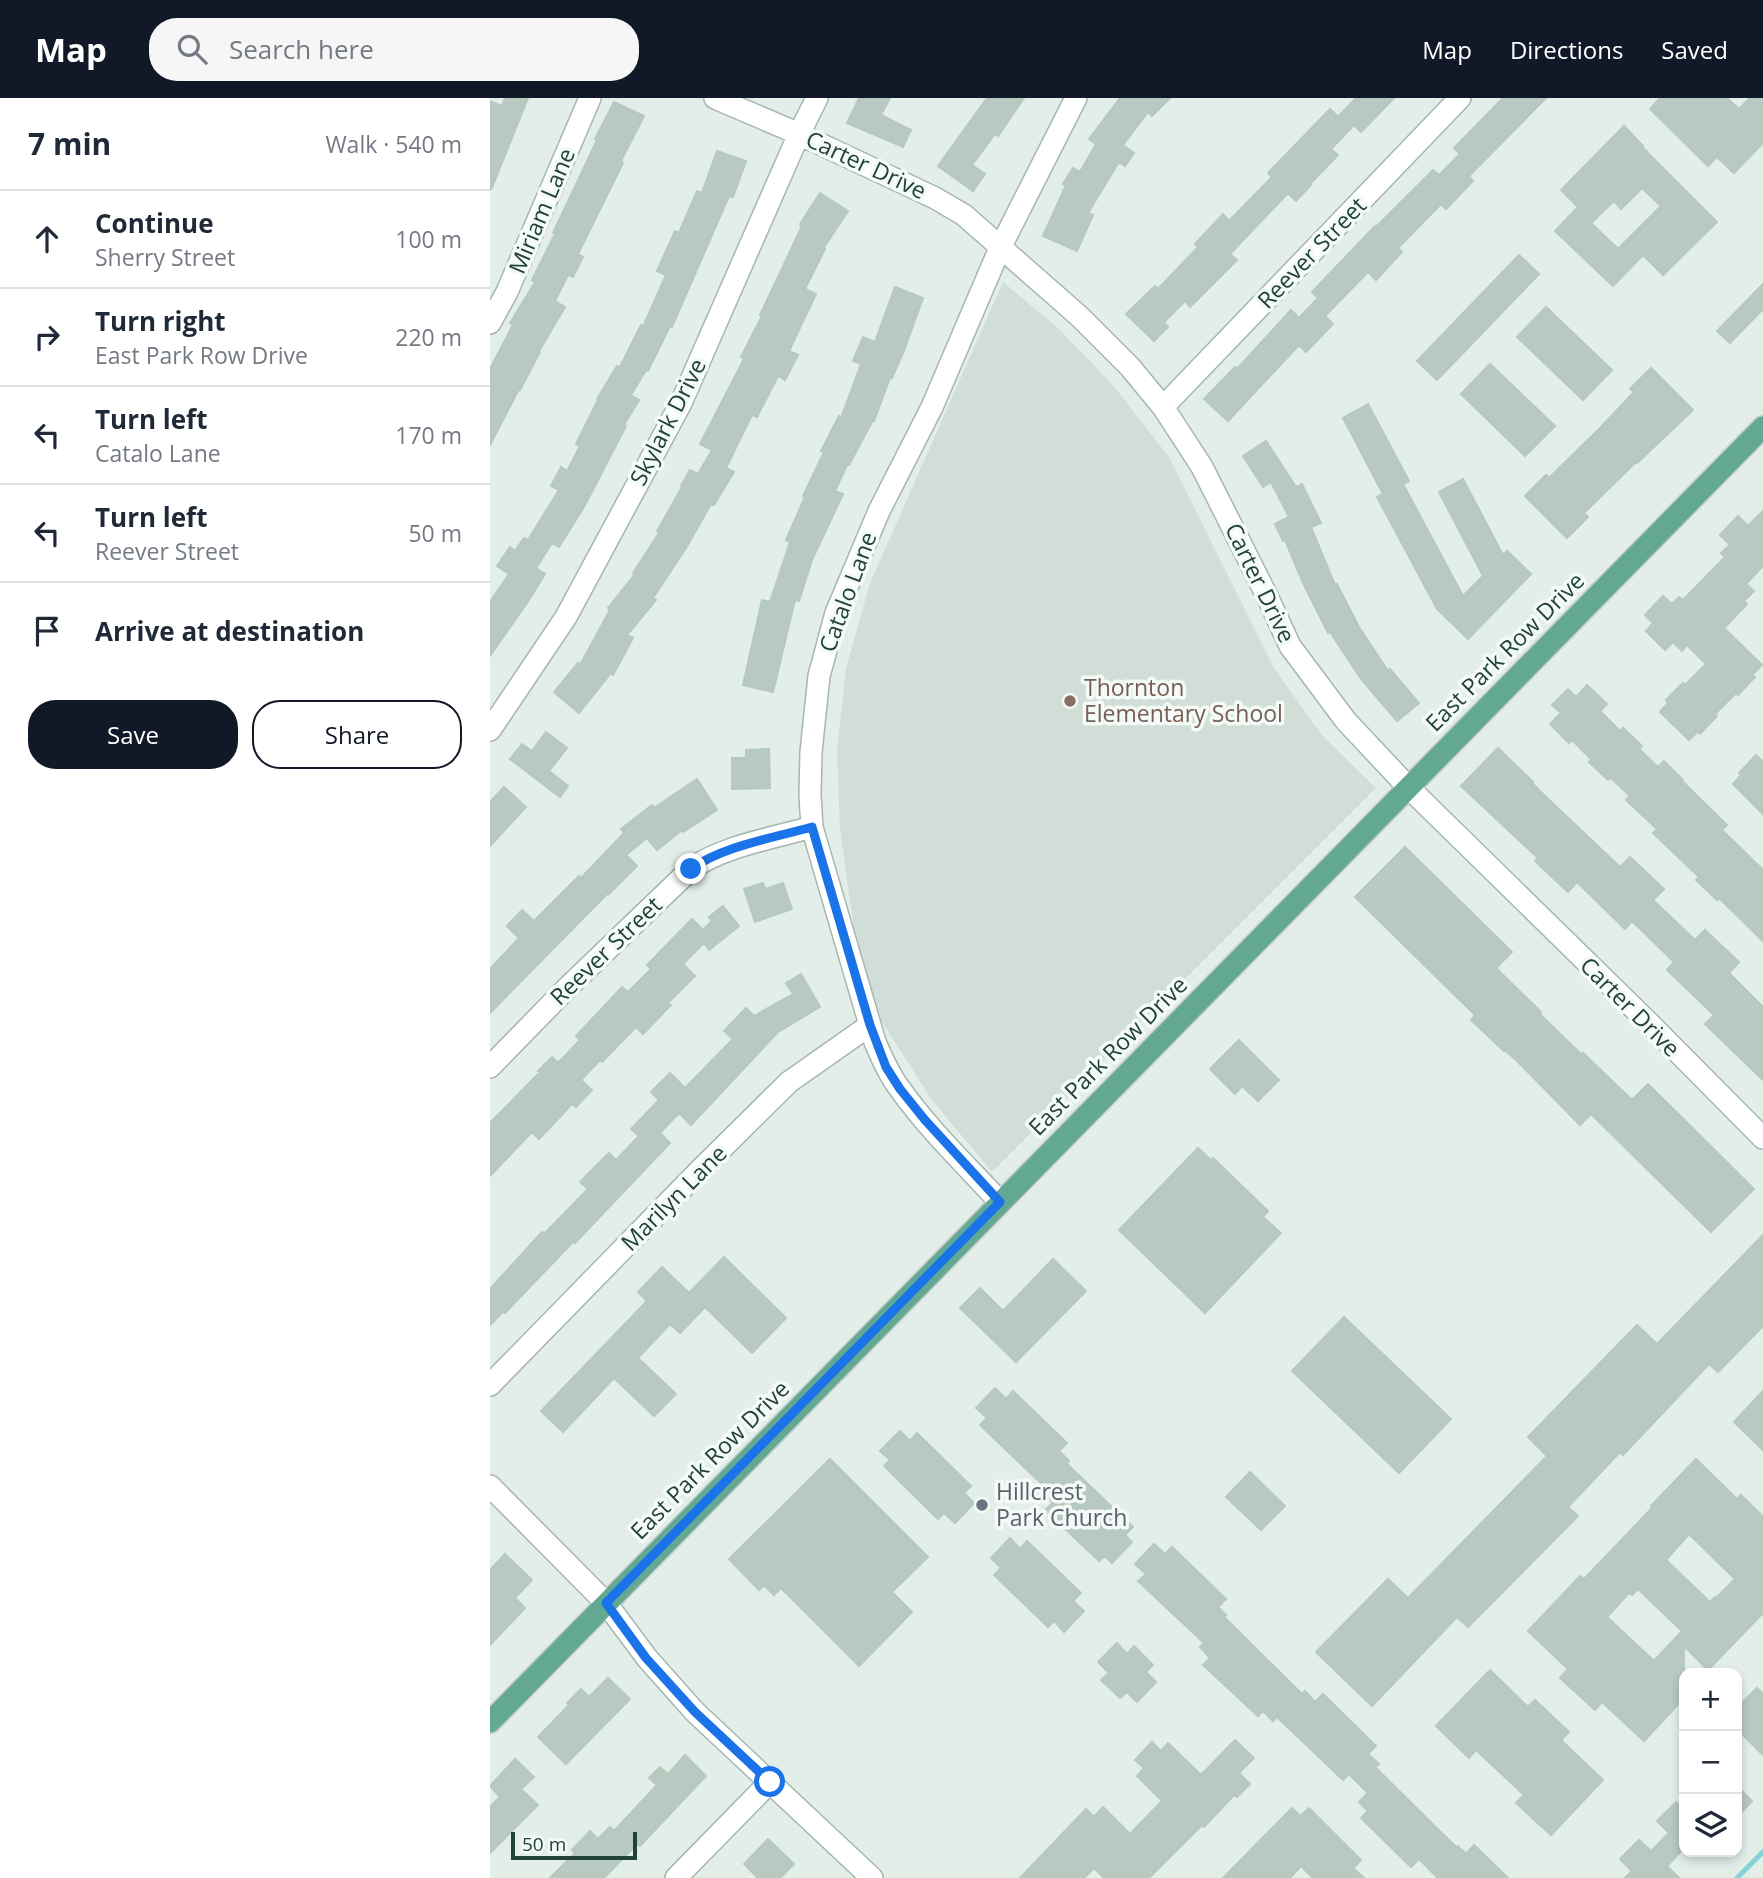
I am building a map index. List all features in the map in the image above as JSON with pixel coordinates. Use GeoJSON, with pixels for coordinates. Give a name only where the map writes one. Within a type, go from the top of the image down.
{"type":"FeatureCollection","features":[{"type":"Feature","properties":{"kind":"main road","name":"East Park Row Drive"},"geometry":{"type":"LineString","coordinates":[[490,1722],[1763,427]]}},
{"type":"Feature","properties":{"kind":"street","name":"Miriam Lane"},"geometry":{"type":"LineString","coordinates":[[490,323],[507,292],[590,98]]}},
{"type":"Feature","properties":{"kind":"street","name":"Carter Drive"},"geometry":{"type":"LineString","coordinates":[[715,98],[799,134],[964,215],[1079,316],[1130,367],[1164,407],[1202,467],[1290,646],[1346,721],[1408,788],[1763,1138]]}},
{"type":"Feature","properties":{"kind":"street","name":"Skylark Drive"},"geometry":{"type":"LineString","coordinates":[[490,730],[566,617],[681,403],[817,98]]}},
{"type":"Feature","properties":{"kind":"street","name":"Catalo Lane"},"geometry":{"type":"LineString","coordinates":[[1000,1202],[925,1120],[886,1067],[870,1025],[812,827],[811,752],[819,676],[836,613],[878,511],[932,407],[1000,248],[1076,98]]}},
{"type":"Feature","properties":{"kind":"street","name":"Reever Street"},"geometry":{"type":"LineString","coordinates":[[1164,407],[1460,98]]}},
{"type":"Feature","properties":{"kind":"street","name":"Reever Street"},"geometry":{"type":"LineString","coordinates":[[490,1067],[566,989],[691,869],[720,853],[812,827]]}},
{"type":"Feature","properties":{"kind":"street","name":"Marilyn Lane"},"geometry":{"type":"LineString","coordinates":[[490,1385],[789,1082],[870,1025]]}},
{"type":"Feature","properties":{"kind":"street"},"geometry":{"type":"LineString","coordinates":[[490,1486],[606,1603],[646,1658],[695,1712],[872,1878]]}},
{"type":"Feature","properties":{"kind":"street"},"geometry":{"type":"LineString","coordinates":[[677,1878],[770,1782]]}},
{"type":"Feature","properties":{"kind":"shaded area","name":"Thornton Elementary School"},"geometry":{"type":"Polygon","coordinates":[[[1003,282],[1059,329],[1112,384],[1169,457],[1274,668],[1321,734],[1376,788],[992,1172],[932,1100],[882,1022],[855,937],[840,829],[837,750],[846,668],[870,583],[1003,282]]]}},
{"type":"Feature","properties":{"kind":"building"},"geometry":{"type":"Polygon","coordinates":[[[505,98],[528,98],[491,190],[490,101],[502,106],[505,98]]]}},
{"type":"Feature","properties":{"kind":"building"},"geometry":{"type":"Polygon","coordinates":[[[859,98],[890,98],[881,115],[911,130],[903,147],[847,123],[859,98]]]}},
{"type":"Feature","properties":{"kind":"building"},"geometry":{"type":"Polygon","coordinates":[[[987,98],[1024,98],[998,136],[995,134],[972,165],[985,174],[973,191],[938,166],[987,98]]]}},
{"type":"Feature","properties":{"kind":"building"},"geometry":{"type":"Polygon","coordinates":[[[1120,98],[1170,98],[1152,116],[1148,112],[1123,145],[1134,153],[1125,166],[1119,162],[1088,213],[1093,215],[1077,251],[1043,236],[1066,185],[1063,184],[1073,168],[1080,172],[1096,144],[1089,139],[1120,98]]]}},
{"type":"Feature","properties":{"kind":"building"},"geometry":{"type":"Polygon","coordinates":[[[1356,98],[1394,98],[1361,132],[1354,125],[1331,149],[1338,155],[1311,185],[1296,201],[1288,193],[1230,254],[1237,260],[1190,307],[1185,301],[1164,322],[1168,327],[1154,341],[1126,314],[1155,286],[1158,289],[1198,247],[1195,244],[1223,214],[1229,221],[1272,177],[1268,173],[1330,109],[1338,117],[1356,98]]]}},
{"type":"Feature","properties":{"kind":"building"},"geometry":{"type":"Polygon","coordinates":[[[1503,98],[1546,98],[1469,176],[1473,181],[1446,209],[1441,204],[1398,248],[1402,252],[1376,280],[1368,272],[1325,316],[1333,324],[1306,352],[1299,345],[1228,421],[1204,399],[1235,367],[1237,369],[1291,310],[1299,318],[1318,298],[1312,292],[1433,170],[1439,175],[1460,154],[1454,148],[1503,98]]]}},
{"type":"Feature","properties":{"kind":"building"},"geometry":{"type":"Polygon","coordinates":[[[1660,98],[1727,98],[1739,109],[1750,98],[1763,98],[1763,143],[1734,173],[1717,157],[1708,166],[1650,109],[1660,98]]]}},
{"type":"Feature","properties":{"kind":"building"},"geometry":{"type":"Polygon","coordinates":[[[614,102],[644,116],[578,254],[583,257],[573,277],[568,275],[555,301],[565,307],[490,445],[490,369],[513,325],[510,323],[535,282],[532,280],[614,102]]]}},
{"type":"Feature","properties":{"kind":"building"},"geometry":{"type":"Polygon","coordinates":[[[1624,126],[1717,222],[1663,275],[1643,255],[1613,286],[1555,231],[1578,207],[1561,190],[1624,126]],[[1642,188],[1621,209],[1614,201],[1591,223],[1618,249],[1661,206],[1642,188]]]}},
{"type":"Feature","properties":{"kind":"building"},"geometry":{"type":"Polygon","coordinates":[[[717,151],[746,161],[733,197],[729,196],[672,327],[670,326],[648,371],[646,370],[631,395],[639,400],[584,507],[559,547],[552,543],[536,568],[545,574],[490,656],[490,602],[509,574],[497,566],[510,547],[515,551],[524,538],[528,540],[559,490],[551,486],[561,467],[567,471],[580,446],[576,444],[597,399],[617,366],[620,367],[641,325],[643,327],[666,275],[657,271],[675,231],[679,233],[697,191],[702,193],[717,151]]]}},
{"type":"Feature","properties":{"kind":"building"},"geometry":{"type":"Polygon","coordinates":[[[820,193],[848,211],[823,249],[805,289],[816,294],[789,351],[798,355],[785,380],[778,376],[757,417],[752,415],[726,468],[734,472],[653,598],[656,600],[627,635],[633,638],[613,675],[611,673],[579,713],[554,692],[578,663],[580,665],[610,610],[608,608],[635,574],[633,573],[659,533],[657,531],[690,470],[698,474],[712,450],[700,444],[744,359],[741,357],[802,226],[800,224],[820,193]]]}},
{"type":"Feature","properties":{"kind":"building"},"geometry":{"type":"Polygon","coordinates":[[[1519,255],[1539,274],[1437,380],[1417,361],[1519,255]]]}},
{"type":"Feature","properties":{"kind":"building"},"geometry":{"type":"Polygon","coordinates":[[[1763,284],[1763,309],[1730,343],[1717,331],[1763,284]]]}},
{"type":"Feature","properties":{"kind":"building"},"geometry":{"type":"Polygon","coordinates":[[[895,287],[923,298],[904,351],[890,378],[874,421],[847,465],[835,491],[843,494],[812,560],[799,601],[795,600],[773,692],[743,685],[762,600],[770,602],[790,542],[786,540],[824,452],[821,451],[839,416],[841,418],[861,364],[853,361],[863,337],[875,342],[895,287]]]}},
{"type":"Feature","properties":{"kind":"building"},"geometry":{"type":"Polygon","coordinates":[[[1546,307],[1612,370],[1583,400],[1517,337],[1546,307]]]}},
{"type":"Feature","properties":{"kind":"building"},"geometry":{"type":"Polygon","coordinates":[[[1490,364],[1555,426],[1525,456],[1461,394],[1490,364]]]}},
{"type":"Feature","properties":{"kind":"building"},"geometry":{"type":"Polygon","coordinates":[[[1651,368],[1693,410],[1584,513],[1588,517],[1567,538],[1525,496],[1546,475],[1549,478],[1601,427],[1634,392],[1630,389],[1651,368]]]}},
{"type":"Feature","properties":{"kind":"building"},"geometry":{"type":"Polygon","coordinates":[[[1368,404],[1409,481],[1403,484],[1463,596],[1483,576],[1439,492],[1463,479],[1503,555],[1507,551],[1531,574],[1468,639],[1437,609],[1377,497],[1383,494],[1343,418],[1368,404]]]}},
{"type":"Feature","properties":{"kind":"building"},"geometry":{"type":"Polygon","coordinates":[[[1266,441],[1296,487],[1302,484],[1321,523],[1311,527],[1335,585],[1337,584],[1359,627],[1388,671],[1390,669],[1419,703],[1397,721],[1361,679],[1330,632],[1328,633],[1275,524],[1289,517],[1271,482],[1263,487],[1243,456],[1266,441]]]}},
{"type":"Feature","properties":{"kind":"building"},"geometry":{"type":"Polygon","coordinates":[[[1763,511],[1763,566],[1746,584],[1754,591],[1744,601],[1747,604],[1724,628],[1762,665],[1738,695],[1736,693],[1715,714],[1717,716],[1700,734],[1698,731],[1689,740],[1660,712],[1668,703],[1666,700],[1706,664],[1687,645],[1682,651],[1673,642],[1665,650],[1646,631],[1653,623],[1645,615],[1663,596],[1672,604],[1679,597],[1683,600],[1725,557],[1721,553],[1730,545],[1720,535],[1738,516],[1748,526],[1763,511]]]}},
{"type":"Feature","properties":{"kind":"building"},"geometry":{"type":"Polygon","coordinates":[[[1587,685],[1607,704],[1600,711],[1620,731],[1623,728],[1642,746],[1639,749],[1658,767],[1664,761],[1727,825],[1722,830],[1763,870],[1763,941],[1719,898],[1717,900],[1696,880],[1699,877],[1653,833],[1657,829],[1626,800],[1630,796],[1589,762],[1592,760],[1572,740],[1569,743],[1550,724],[1561,713],[1552,705],[1568,689],[1576,697],[1587,685]]]}},
{"type":"Feature","properties":{"kind":"building"},"geometry":{"type":"Polygon","coordinates":[[[546,732],[567,748],[549,771],[568,786],[560,797],[510,759],[522,744],[532,751],[546,732]]]}},
{"type":"Feature","properties":{"kind":"building"},"geometry":{"type":"Polygon","coordinates":[[[1498,748],[1620,867],[1630,857],[1664,889],[1653,900],[1695,940],[1705,930],[1739,962],[1729,973],[1763,1007],[1763,1080],[1705,1024],[1714,1015],[1667,970],[1674,962],[1632,921],[1625,929],[1577,882],[1568,892],[1535,861],[1538,858],[1461,786],[1498,748]]]}},
{"type":"Feature","properties":{"kind":"building"},"geometry":{"type":"Polygon","coordinates":[[[769,749],[770,788],[732,789],[732,758],[746,758],[746,750],[769,749]]]}},
{"type":"Feature","properties":{"kind":"building"},"geometry":{"type":"Polygon","coordinates":[[[1756,755],[1763,762],[1763,814],[1733,784],[1741,775],[1739,773],[1756,755]]]}},
{"type":"Feature","properties":{"kind":"building"},"geometry":{"type":"Polygon","coordinates":[[[697,779],[717,810],[683,832],[682,830],[657,850],[647,838],[626,855],[637,866],[490,1013],[490,969],[519,938],[507,926],[522,910],[534,921],[579,876],[581,878],[624,833],[621,829],[652,805],[654,808],[697,779]]]}},
{"type":"Feature","properties":{"kind":"building"},"geometry":{"type":"Polygon","coordinates":[[[504,787],[526,807],[490,846],[490,802],[504,787]]]}},
{"type":"Feature","properties":{"kind":"building"},"geometry":{"type":"Polygon","coordinates":[[[1405,847],[1512,952],[1496,968],[1555,1029],[1632,1100],[1648,1084],[1754,1189],[1711,1232],[1591,1114],[1580,1125],[1517,1061],[1471,1020],[1475,1015],[1355,897],[1405,847]]]}},
{"type":"Feature","properties":{"kind":"building"},"geometry":{"type":"Polygon","coordinates":[[[763,883],[765,889],[783,883],[792,909],[755,922],[744,889],[763,883]]]}},
{"type":"Feature","properties":{"kind":"building"},"geometry":{"type":"Polygon","coordinates":[[[723,906],[739,926],[709,950],[704,943],[683,964],[695,976],[668,1003],[671,1005],[643,1034],[636,1027],[581,1080],[592,1090],[576,1107],[572,1104],[539,1139],[532,1132],[490,1176],[490,1123],[552,1057],[558,1063],[580,1040],[576,1036],[622,987],[628,992],[651,969],[647,965],[692,919],[703,930],[712,921],[709,917],[723,906]]]}},
{"type":"Feature","properties":{"kind":"building"},"geometry":{"type":"Polygon","coordinates":[[[801,974],[820,1007],[778,1032],[691,1125],[679,1113],[660,1133],[670,1143],[575,1243],[574,1241],[505,1313],[504,1311],[490,1325],[490,1289],[542,1232],[544,1234],[588,1189],[580,1182],[609,1153],[616,1160],[639,1136],[631,1129],[659,1100],[651,1092],[670,1073],[685,1088],[733,1039],[724,1031],[746,1008],[754,1016],[793,994],[786,983],[801,974]]]}},
{"type":"Feature","properties":{"kind":"building"},"geometry":{"type":"Polygon","coordinates":[[[1239,1040],[1279,1080],[1258,1101],[1242,1086],[1235,1094],[1210,1069],[1239,1040]]]}},
{"type":"Feature","properties":{"kind":"building"},"geometry":{"type":"Polygon","coordinates":[[[1198,1148],[1211,1160],[1213,1158],[1268,1211],[1263,1217],[1281,1233],[1205,1313],[1119,1230],[1198,1148]]]}},
{"type":"Feature","properties":{"kind":"building"},"geometry":{"type":"Polygon","coordinates":[[[1763,1235],[1763,1326],[1718,1372],[1709,1364],[1623,1455],[1620,1452],[1568,1507],[1578,1516],[1468,1627],[1457,1617],[1372,1706],[1316,1652],[1388,1579],[1408,1598],[1547,1456],[1528,1437],[1637,1325],[1657,1344],[1763,1235]]]}},
{"type":"Feature","properties":{"kind":"building"},"geometry":{"type":"Polygon","coordinates":[[[724,1257],[786,1318],[752,1353],[705,1307],[680,1333],[670,1324],[638,1358],[676,1394],[654,1416],[614,1378],[563,1432],[541,1411],[647,1301],[638,1292],[662,1267],[689,1293],[724,1257]]]}},
{"type":"Feature","properties":{"kind":"building"},"geometry":{"type":"Polygon","coordinates":[[[1053,1259],[1086,1291],[1016,1362],[960,1308],[980,1288],[1003,1311],[1053,1259]]]}},
{"type":"Feature","properties":{"kind":"building"},"geometry":{"type":"Polygon","coordinates":[[[1344,1317],[1451,1419],[1399,1473],[1292,1371],[1344,1317]]]}},
{"type":"Feature","properties":{"kind":"building"},"geometry":{"type":"Polygon","coordinates":[[[995,1388],[1006,1399],[1013,1391],[1067,1443],[1059,1451],[1069,1461],[1067,1464],[1133,1527],[1125,1535],[1132,1542],[1112,1563],[1105,1556],[1099,1561],[1045,1510],[1053,1503],[1042,1492],[1046,1488],[980,1425],[987,1418],[976,1408],[995,1388]]]}},
{"type":"Feature","properties":{"kind":"building"},"geometry":{"type":"Polygon","coordinates":[[[1763,1391],[1763,1450],[1734,1422],[1763,1391]]]}},
{"type":"Feature","properties":{"kind":"building"},"geometry":{"type":"Polygon","coordinates":[[[900,1431],[910,1441],[917,1433],[971,1486],[964,1493],[974,1503],[955,1523],[944,1513],[938,1519],[884,1466],[890,1460],[880,1451],[900,1431]]]}},
{"type":"Feature","properties":{"kind":"building"},"geometry":{"type":"Polygon","coordinates":[[[830,1459],[928,1557],[892,1592],[912,1612],[859,1666],[781,1588],[774,1595],[764,1585],[759,1590],[729,1559],[830,1459]]]}},
{"type":"Feature","properties":{"kind":"building"},"geometry":{"type":"Polygon","coordinates":[[[1696,1459],[1737,1499],[1741,1495],[1763,1517],[1763,1613],[1710,1668],[1706,1668],[1684,1646],[1684,1668],[1679,1668],[1679,1703],[1644,1741],[1602,1702],[1595,1710],[1560,1678],[1568,1669],[1528,1631],[1580,1576],[1584,1579],[1696,1459]],[[1689,1534],[1666,1560],[1710,1602],[1735,1579],[1689,1534]],[[1638,1589],[1632,1595],[1629,1593],[1607,1617],[1654,1661],[1682,1631],[1638,1589]]]}},
{"type":"Feature","properties":{"kind":"building"},"geometry":{"type":"Polygon","coordinates":[[[1250,1472],[1285,1506],[1261,1530],[1226,1497],[1250,1472]]]}},
{"type":"Feature","properties":{"kind":"building"},"geometry":{"type":"Polygon","coordinates":[[[1010,1538],[1020,1549],[1027,1541],[1081,1593],[1073,1601],[1084,1611],[1064,1632],[1054,1621],[1048,1627],[994,1575],[1001,1568],[991,1558],[1010,1538]]]}},
{"type":"Feature","properties":{"kind":"building"},"geometry":{"type":"Polygon","coordinates":[[[1154,1544],[1165,1554],[1172,1547],[1226,1599],[1218,1607],[1226,1615],[1224,1617],[1302,1694],[1305,1691],[1315,1702],[1323,1694],[1376,1746],[1368,1754],[1379,1764],[1375,1767],[1456,1847],[1466,1854],[1474,1845],[1508,1878],[1438,1878],[1419,1859],[1411,1867],[1361,1818],[1368,1811],[1359,1802],[1368,1793],[1349,1774],[1343,1780],[1277,1717],[1273,1721],[1263,1711],[1258,1716],[1203,1665],[1210,1658],[1200,1647],[1204,1643],[1138,1581],[1146,1574],[1135,1564],[1154,1544]]]}},
{"type":"Feature","properties":{"kind":"building"},"geometry":{"type":"Polygon","coordinates":[[[505,1554],[532,1580],[515,1598],[525,1608],[490,1645],[490,1570],[505,1554]]]}},
{"type":"Feature","properties":{"kind":"building"},"geometry":{"type":"Polygon","coordinates":[[[1117,1643],[1127,1654],[1134,1646],[1153,1665],[1146,1672],[1156,1682],[1137,1702],[1127,1692],[1120,1698],[1101,1680],[1109,1673],[1098,1662],[1117,1643]]]}},
{"type":"Feature","properties":{"kind":"building"},"geometry":{"type":"Polygon","coordinates":[[[1490,1670],[1528,1707],[1535,1700],[1569,1732],[1561,1740],[1603,1780],[1551,1835],[1516,1803],[1524,1795],[1476,1750],[1469,1758],[1436,1726],[1490,1670]]]}},
{"type":"Feature","properties":{"kind":"building"},"geometry":{"type":"Polygon","coordinates":[[[608,1678],[630,1699],[566,1764],[538,1737],[581,1689],[589,1697],[608,1678]]]}},
{"type":"Feature","properties":{"kind":"building"},"geometry":{"type":"Polygon","coordinates":[[[1757,1688],[1763,1694],[1763,1755],[1742,1734],[1742,1703],[1757,1688]]]}},
{"type":"Feature","properties":{"kind":"building"},"geometry":{"type":"Polygon","coordinates":[[[1235,1740],[1254,1758],[1239,1773],[1250,1784],[1237,1797],[1234,1795],[1149,1878],[1104,1878],[1094,1868],[1084,1878],[1020,1878],[1086,1809],[1094,1817],[1103,1807],[1130,1834],[1162,1801],[1137,1776],[1144,1768],[1135,1760],[1152,1742],[1161,1751],[1168,1743],[1201,1775],[1235,1740]]]}},
{"type":"Feature","properties":{"kind":"building"},"geometry":{"type":"Polygon","coordinates":[[[685,1755],[706,1776],[640,1846],[637,1844],[604,1878],[550,1878],[575,1853],[572,1850],[590,1831],[598,1839],[610,1827],[614,1831],[657,1785],[649,1778],[660,1767],[668,1774],[685,1755]]]}},
{"type":"Feature","properties":{"kind":"building"},"geometry":{"type":"Polygon","coordinates":[[[515,1759],[534,1777],[521,1789],[538,1805],[490,1853],[490,1807],[500,1797],[490,1786],[515,1759]]]}},
{"type":"Feature","properties":{"kind":"building"},"geometry":{"type":"Polygon","coordinates":[[[1742,1791],[1752,1801],[1742,1812],[1742,1791]]]}},
{"type":"Feature","properties":{"kind":"building"},"geometry":{"type":"Polygon","coordinates":[[[1676,1802],[1679,1805],[1679,1853],[1667,1866],[1679,1878],[1625,1878],[1632,1871],[1620,1859],[1639,1840],[1651,1851],[1669,1833],[1657,1821],[1676,1802]]]}},
{"type":"Feature","properties":{"kind":"building"},"geometry":{"type":"Polygon","coordinates":[[[1292,1808],[1300,1816],[1309,1808],[1361,1860],[1353,1868],[1364,1878],[1313,1878],[1301,1866],[1290,1878],[1223,1878],[1292,1808]]]}},
{"type":"Feature","properties":{"kind":"building"},"geometry":{"type":"Polygon","coordinates":[[[768,1839],[794,1864],[780,1878],[758,1878],[744,1864],[768,1839]]]}},
{"type":"Feature","properties":{"kind":"waterway"},"geometry":{"type":"LineString","coordinates":[[1737,1878],[1763,1852]]}},
{"type":"Feature","properties":{"kind":"place","name":"Thornton Elementary School"},"geometry":{"type":"Point","coordinates":[1070,701]}},
{"type":"Feature","properties":{"kind":"place","name":"Hillcrest Park Church"},"geometry":{"type":"Point","coordinates":[982,1505]}},
{"type":"Feature","properties":{"kind":"route"},"geometry":{"type":"LineString","coordinates":[[691,869],[720,853],[812,827],[875,1042],[886,1067],[925,1120],[1000,1202],[606,1603],[646,1658],[695,1712],[770,1782]]}}]}
